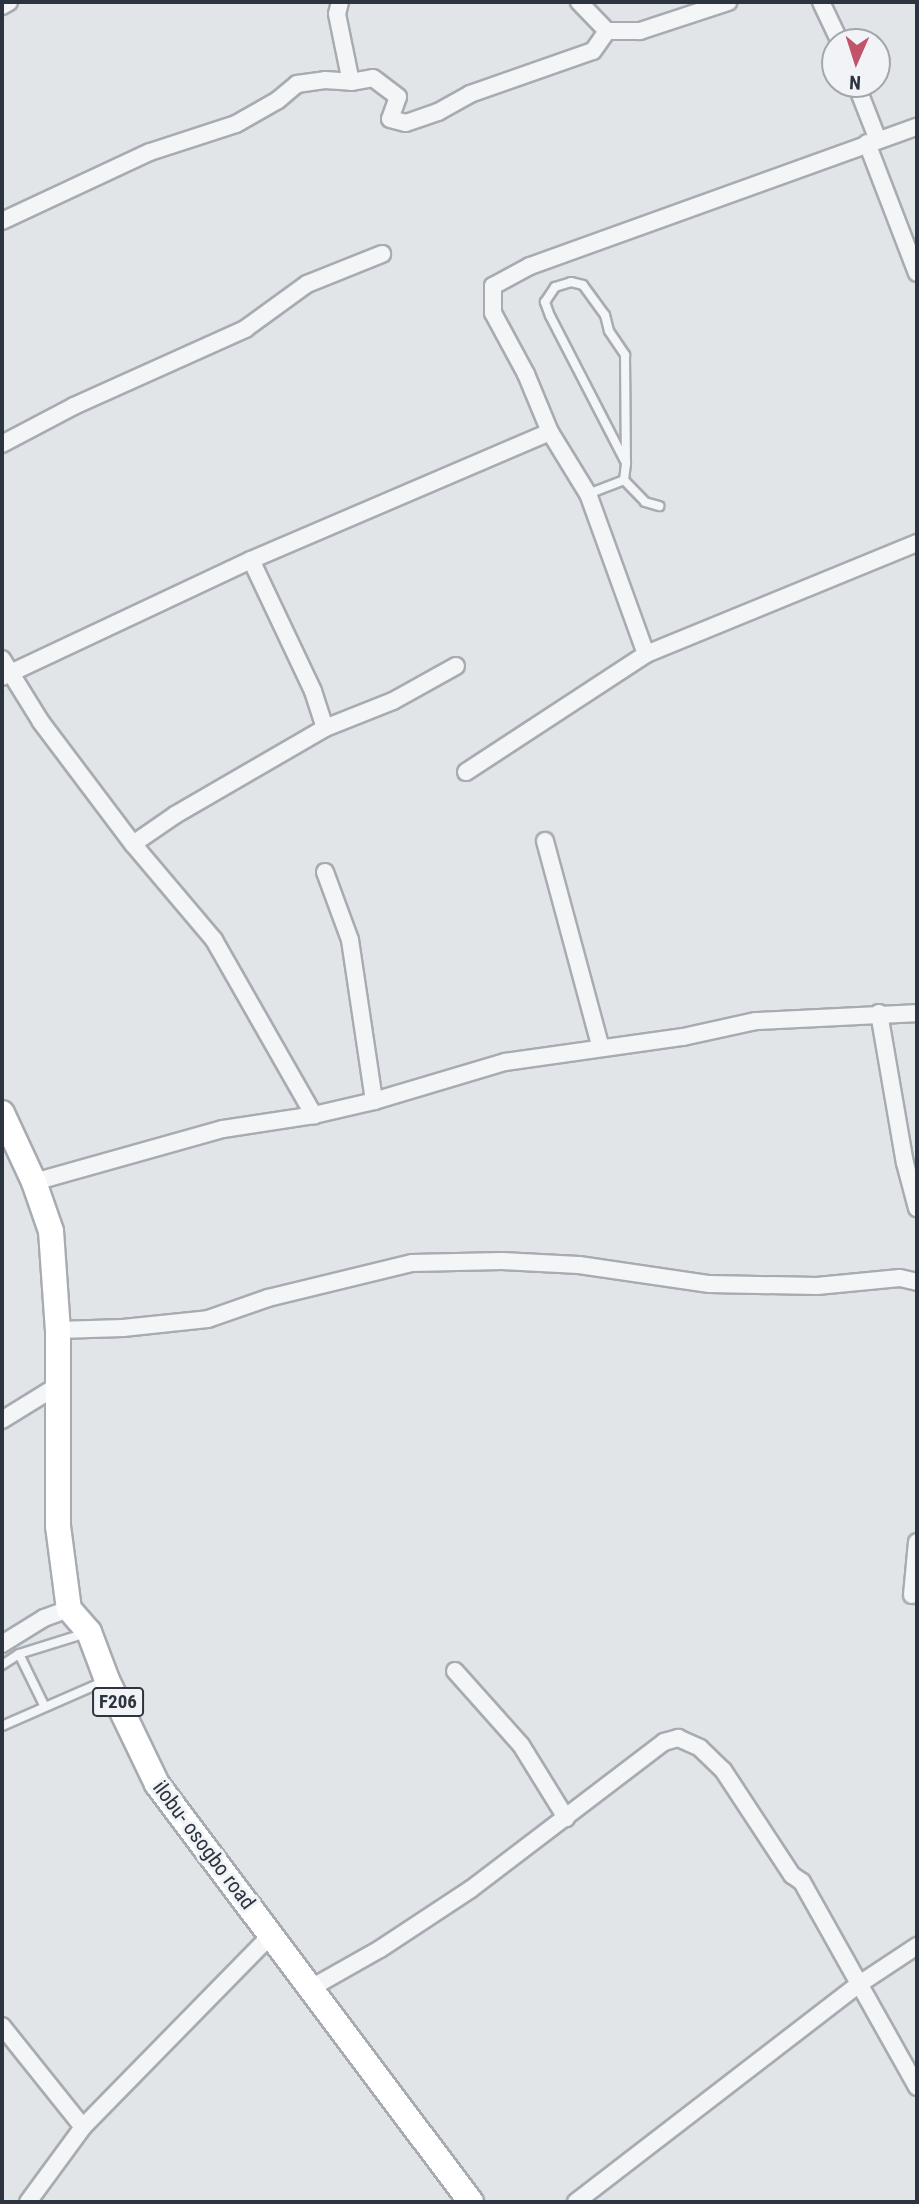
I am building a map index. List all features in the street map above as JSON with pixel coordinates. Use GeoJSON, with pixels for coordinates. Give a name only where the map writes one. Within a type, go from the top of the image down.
{"type":"FeatureCollection","features":[{"type":"Feature","properties":{"kind":"main road"},"geometry":{"type":"LineString","coordinates":[[2,1113],[34,1182],[51,1231],[58,1330],[58,1526],[69,1609]]}},
{"type":"Feature","properties":{"kind":"main road","name":"ilobu- osogbo road"},"geometry":{"type":"LineString","coordinates":[[69,1609],[89,1632],[107,1680],[157,1784],[471,2202]]}},
{"type":"Feature","properties":{"kind":"street"},"geometry":{"type":"LineString","coordinates":[[2,6],[9,2]]}},
{"type":"Feature","properties":{"kind":"street"},"geometry":{"type":"LineString","coordinates":[[340,2],[337,15],[351,82]]}},
{"type":"Feature","properties":{"kind":"street"},"geometry":{"type":"LineString","coordinates":[[579,2],[607,31],[640,31],[728,2]]}},
{"type":"Feature","properties":{"kind":"street"},"geometry":{"type":"LineString","coordinates":[[821,2],[833,28]]}},
{"type":"Feature","properties":{"kind":"street"},"geometry":{"type":"LineString","coordinates":[[2,221],[150,152],[236,124],[278,100],[297,84],[325,80],[351,82],[373,78],[398,97],[390,119],[406,123],[438,112],[470,94],[593,51],[607,31]]}},
{"type":"Feature","properties":{"kind":"street"},"geometry":{"type":"LineString","coordinates":[[860,98],[917,273]]}},
{"type":"Feature","properties":{"kind":"street"},"geometry":{"type":"LineString","coordinates":[[646,654],[588,495],[550,432],[526,374],[493,313],[493,286],[530,266],[917,127]]}},
{"type":"Feature","properties":{"kind":"street"},"geometry":{"type":"LineString","coordinates":[[2,444],[120,385],[245,329],[307,284],[382,254]]}},
{"type":"Feature","properties":{"kind":"street"},"geometry":{"type":"LineString","coordinates":[[314,1115],[214,940],[133,844],[4,670],[251,560],[550,432]]}},
{"type":"Feature","properties":{"kind":"street"},"geometry":{"type":"LineString","coordinates":[[466,772],[646,654],[917,544]]}},
{"type":"Feature","properties":{"kind":"street"},"geometry":{"type":"LineString","coordinates":[[251,560],[313,691],[325,728]]}},
{"type":"Feature","properties":{"kind":"street"},"geometry":{"type":"LineString","coordinates":[[133,844],[175,815],[325,728],[393,701],[456,666]]}},
{"type":"Feature","properties":{"kind":"street"},"geometry":{"type":"LineString","coordinates":[[545,841],[601,1048]]}},
{"type":"Feature","properties":{"kind":"street"},"geometry":{"type":"LineString","coordinates":[[325,872],[350,940],[374,1101]]}},
{"type":"Feature","properties":{"kind":"street"},"geometry":{"type":"LineString","coordinates":[[879,1013],[905,1163],[917,1208]]}},
{"type":"Feature","properties":{"kind":"street"},"geometry":{"type":"LineString","coordinates":[[34,1182],[223,1129],[314,1115],[374,1101],[505,1062],[683,1037],[756,1021],[917,1013]]}},
{"type":"Feature","properties":{"kind":"street"},"geometry":{"type":"LineString","coordinates":[[58,1330],[123,1328],[208,1319],[268,1298],[412,1263],[502,1261],[579,1265],[710,1284],[817,1286],[900,1278],[917,1282]]}},
{"type":"Feature","properties":{"kind":"street"},"geometry":{"type":"LineString","coordinates":[[2,1420],[58,1386]]}},
{"type":"Feature","properties":{"kind":"street"},"geometry":{"type":"LineString","coordinates":[[912,1595],[917,1542]]}},
{"type":"Feature","properties":{"kind":"street"},"geometry":{"type":"LineString","coordinates":[[2,1644],[44,1618],[69,1609]]}},
{"type":"Feature","properties":{"kind":"street"},"geometry":{"type":"LineString","coordinates":[[455,1671],[520,1745],[566,1818]]}},
{"type":"Feature","properties":{"kind":"street"},"geometry":{"type":"LineString","coordinates":[[312,1988],[380,1950],[471,1889],[664,1742],[678,1738],[700,1748],[723,1770],[792,1875],[802,1882],[917,2087]]}},
{"type":"Feature","properties":{"kind":"street"},"geometry":{"type":"LineString","coordinates":[[28,2202],[83,2127],[272,1934]]}},
{"type":"Feature","properties":{"kind":"street"},"geometry":{"type":"LineString","coordinates":[[576,2202],[858,1985],[917,1946]]}},
{"type":"Feature","properties":{"kind":"street"},"geometry":{"type":"LineString","coordinates":[[2,2026],[83,2127]]}},
{"type":"Feature","properties":{"kind":"lane"},"geometry":{"type":"LineString","coordinates":[[624,480],[626,463],[625,355],[610,331],[605,315],[583,285],[570,282],[555,287],[545,302],[550,316],[626,463]]}},
{"type":"Feature","properties":{"kind":"lane"},"geometry":{"type":"LineString","coordinates":[[588,495],[624,480]]}},
{"type":"Feature","properties":{"kind":"lane"},"geometry":{"type":"LineString","coordinates":[[624,480],[645,502],[659,506]]}},
{"type":"Feature","properties":{"kind":"lane"},"geometry":{"type":"LineString","coordinates":[[2,1665],[19,1654],[89,1632]]}},
{"type":"Feature","properties":{"kind":"lane"},"geometry":{"type":"LineString","coordinates":[[19,1654],[44,1705]]}},
{"type":"Feature","properties":{"kind":"lane"},"geometry":{"type":"LineString","coordinates":[[2,1726],[44,1705],[107,1680]]}}]}
